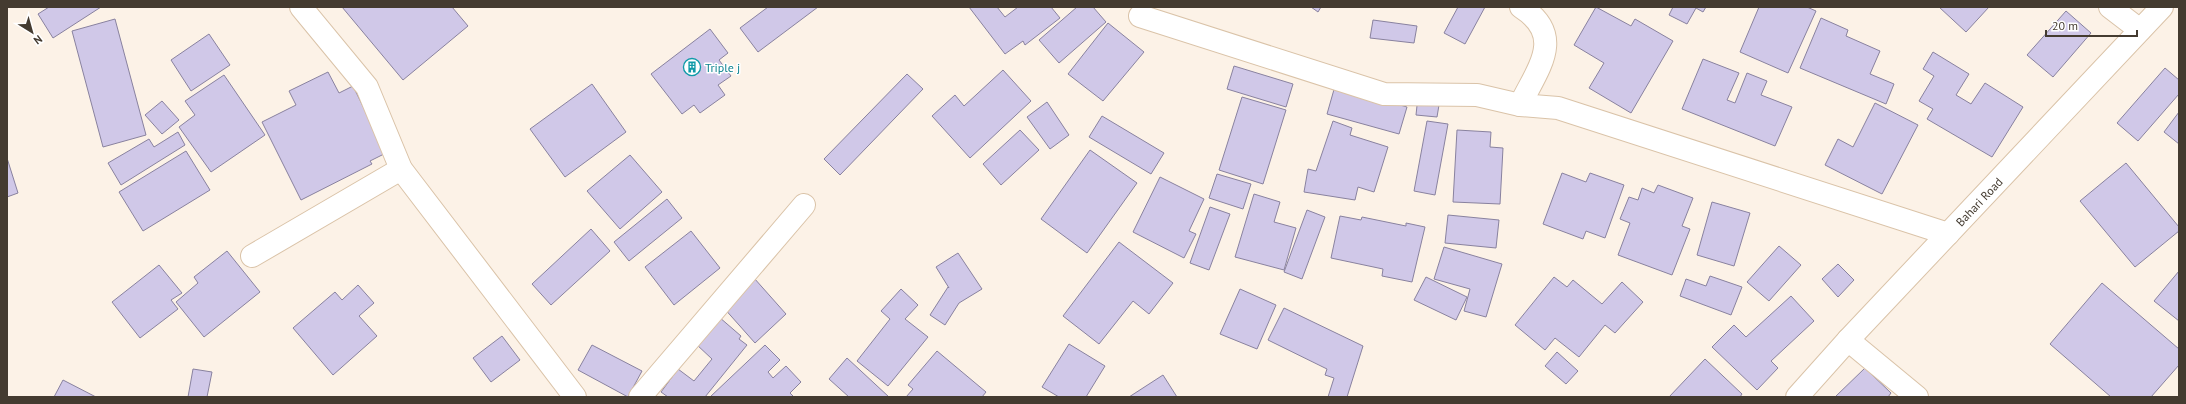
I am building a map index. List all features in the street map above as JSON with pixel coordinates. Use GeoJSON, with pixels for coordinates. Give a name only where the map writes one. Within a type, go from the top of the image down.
{"type":"FeatureCollection","features":[{"type":"Feature","properties":{"kind":"street"},"geometry":{"type":"LineString","coordinates":[[301,7],[367,87],[401,169],[574,397]]}},
{"type":"Feature","properties":{"kind":"street"},"geometry":{"type":"LineString","coordinates":[[1520,105],[1546,50],[1544,30],[1534,16],[1521,7]]}},
{"type":"Feature","properties":{"kind":"street"},"geometry":{"type":"LineString","coordinates":[[2110,7],[2140,30]]}},
{"type":"Feature","properties":{"kind":"street","name":"Bahari Road"},"geometry":{"type":"LineString","coordinates":[[1797,397],[1848,340],[2162,7]]}},
{"type":"Feature","properties":{"kind":"street"},"geometry":{"type":"LineString","coordinates":[[1140,16],[1384,94],[1478,95],[1520,105],[1558,108],[1948,234]]}},
{"type":"Feature","properties":{"kind":"street"},"geometry":{"type":"LineString","coordinates":[[252,256],[401,169]]}},
{"type":"Feature","properties":{"kind":"street"},"geometry":{"type":"LineString","coordinates":[[640,397],[804,205]]}},
{"type":"Feature","properties":{"kind":"street"},"geometry":{"type":"LineString","coordinates":[[1848,340],[1917,397]]}},
{"type":"Feature","properties":{"kind":"building"},"geometry":{"type":"Polygon","coordinates":[[[49,7],[101,7],[53,38],[38,14],[49,7]]]}},
{"type":"Feature","properties":{"kind":"building"},"geometry":{"type":"Polygon","coordinates":[[[342,7],[452,7],[468,26],[403,80],[342,7]]]}},
{"type":"Feature","properties":{"kind":"building"},"geometry":{"type":"Polygon","coordinates":[[[768,7],[818,7],[758,52],[740,28],[768,7]]]}},
{"type":"Feature","properties":{"kind":"building"},"geometry":{"type":"Polygon","coordinates":[[[969,7],[997,7],[1005,17],[1018,7],[1051,7],[1060,18],[1025,45],[1023,41],[1005,54],[969,7]]]}},
{"type":"Feature","properties":{"kind":"building"},"geometry":{"type":"Polygon","coordinates":[[[1077,7],[1093,7],[1106,22],[1059,63],[1039,40],[1077,7]]]}},
{"type":"Feature","properties":{"kind":"building"},"geometry":{"type":"Polygon","coordinates":[[[1311,7],[1321,7],[1318,12],[1311,7]]]}},
{"type":"Feature","properties":{"kind":"building"},"geometry":{"type":"Polygon","coordinates":[[[1458,7],[1485,7],[1465,44],[1444,33],[1458,7]]]}},
{"type":"Feature","properties":{"kind":"building"},"geometry":{"type":"Polygon","coordinates":[[[1596,7],[1631,26],[1635,19],[1673,41],[1631,113],[1589,88],[1604,63],[1574,45],[1596,7]]]}},
{"type":"Feature","properties":{"kind":"building"},"geometry":{"type":"Polygon","coordinates":[[[1673,7],[1706,7],[1703,12],[1696,8],[1687,24],[1669,15],[1673,7]]]}},
{"type":"Feature","properties":{"kind":"building"},"geometry":{"type":"Polygon","coordinates":[[[1759,7],[1807,7],[1816,11],[1788,73],[1740,52],[1759,7]]]}},
{"type":"Feature","properties":{"kind":"building"},"geometry":{"type":"Polygon","coordinates":[[[1939,7],[1989,7],[1966,32],[1939,7]]]}},
{"type":"Feature","properties":{"kind":"building"},"geometry":{"type":"Polygon","coordinates":[[[2066,11],[2091,33],[2053,77],[2027,55],[2066,11]]]}},
{"type":"Feature","properties":{"kind":"building"},"geometry":{"type":"Polygon","coordinates":[[[1821,18],[1848,30],[1846,36],[1880,51],[1870,74],[1894,84],[1886,104],[1800,68],[1821,18]]]}},
{"type":"Feature","properties":{"kind":"building"},"geometry":{"type":"Polygon","coordinates":[[[115,19],[146,135],[103,147],[72,31],[115,19]]]}},
{"type":"Feature","properties":{"kind":"building"},"geometry":{"type":"Polygon","coordinates":[[[1373,20],[1417,26],[1414,43],[1370,38],[1373,20]]]}},
{"type":"Feature","properties":{"kind":"building"},"geometry":{"type":"Polygon","coordinates":[[[1108,23],[1144,52],[1103,101],[1068,74],[1108,23]]]}},
{"type":"Feature","properties":{"kind":"building","name":"Triple j"},"geometry":{"type":"Polygon","coordinates":[[[710,29],[728,53],[719,60],[731,76],[718,85],[725,95],[700,113],[694,105],[682,114],[651,74],[710,29]]]}},
{"type":"Feature","properties":{"kind":"building"},"geometry":{"type":"Polygon","coordinates":[[[209,34],[230,65],[191,91],[171,60],[209,34]]]}},
{"type":"Feature","properties":{"kind":"building"},"geometry":{"type":"Polygon","coordinates":[[[1933,52],[1969,74],[1956,95],[1971,104],[1985,83],[2023,107],[1992,157],[1927,119],[1933,109],[1919,101],[1934,76],[1923,69],[1933,52]]]}},
{"type":"Feature","properties":{"kind":"building"},"geometry":{"type":"Polygon","coordinates":[[[1703,59],[1739,73],[1727,100],[1735,103],[1747,73],[1767,81],[1761,95],[1792,107],[1775,146],[1682,109],[1703,59]]]}},
{"type":"Feature","properties":{"kind":"building"},"geometry":{"type":"Polygon","coordinates":[[[1234,66],[1293,84],[1286,107],[1227,89],[1234,66]]]}},
{"type":"Feature","properties":{"kind":"building"},"geometry":{"type":"Polygon","coordinates":[[[2165,68],[2179,80],[2179,94],[2138,141],[2117,123],[2165,68]]]}},
{"type":"Feature","properties":{"kind":"building"},"geometry":{"type":"Polygon","coordinates":[[[1003,70],[1031,101],[970,158],[932,116],[955,95],[964,106],[1003,70]]]}},
{"type":"Feature","properties":{"kind":"building"},"geometry":{"type":"Polygon","coordinates":[[[328,72],[339,93],[353,86],[386,153],[370,161],[372,164],[301,200],[262,122],[296,105],[289,91],[328,72]]]}},
{"type":"Feature","properties":{"kind":"building"},"geometry":{"type":"Polygon","coordinates":[[[907,74],[923,89],[840,175],[824,159],[907,74]]]}},
{"type":"Feature","properties":{"kind":"building"},"geometry":{"type":"Polygon","coordinates":[[[224,75],[265,135],[211,172],[179,127],[195,115],[185,101],[224,75]]]}},
{"type":"Feature","properties":{"kind":"building"},"geometry":{"type":"Polygon","coordinates":[[[592,84],[626,132],[565,177],[530,129],[592,84]]]}},
{"type":"Feature","properties":{"kind":"building"},"geometry":{"type":"Polygon","coordinates":[[[1335,86],[1407,107],[1399,134],[1327,114],[1335,86]]]}},
{"type":"Feature","properties":{"kind":"building"},"geometry":{"type":"Polygon","coordinates":[[[1418,96],[1440,99],[1437,117],[1416,115],[1418,96]]]}},
{"type":"Feature","properties":{"kind":"building"},"geometry":{"type":"Polygon","coordinates":[[[1242,97],[1286,110],[1263,184],[1219,170],[1242,97]]]}},
{"type":"Feature","properties":{"kind":"building"},"geometry":{"type":"Polygon","coordinates":[[[162,101],[179,120],[162,134],[145,115],[162,101]]]}},
{"type":"Feature","properties":{"kind":"building"},"geometry":{"type":"Polygon","coordinates":[[[1047,102],[1069,135],[1050,149],[1027,117],[1047,102]]]}},
{"type":"Feature","properties":{"kind":"building"},"geometry":{"type":"Polygon","coordinates":[[[1875,103],[1918,125],[1882,194],[1825,165],[1838,139],[1853,147],[1875,103]]]}},
{"type":"Feature","properties":{"kind":"building"},"geometry":{"type":"Polygon","coordinates":[[[2179,112],[2179,144],[2164,132],[2179,112]]]}},
{"type":"Feature","properties":{"kind":"building"},"geometry":{"type":"Polygon","coordinates":[[[1102,116],[1164,153],[1151,174],[1089,137],[1102,116]]]}},
{"type":"Feature","properties":{"kind":"building"},"geometry":{"type":"Polygon","coordinates":[[[1333,121],[1352,128],[1350,135],[1388,147],[1374,192],[1358,187],[1355,200],[1304,192],[1308,169],[1316,171],[1333,121]]]}},
{"type":"Feature","properties":{"kind":"building"},"geometry":{"type":"Polygon","coordinates":[[[1427,121],[1448,124],[1435,195],[1414,191],[1427,121]]]}},
{"type":"Feature","properties":{"kind":"building"},"geometry":{"type":"Polygon","coordinates":[[[1020,130],[1039,150],[1001,185],[983,164],[1020,130]]]}},
{"type":"Feature","properties":{"kind":"building"},"geometry":{"type":"Polygon","coordinates":[[[1457,130],[1491,132],[1490,147],[1503,148],[1500,204],[1453,202],[1457,130]]]}},
{"type":"Feature","properties":{"kind":"building"},"geometry":{"type":"Polygon","coordinates":[[[178,132],[185,145],[121,185],[108,163],[149,139],[154,147],[178,132]]]}},
{"type":"Feature","properties":{"kind":"building"},"geometry":{"type":"Polygon","coordinates":[[[1090,150],[1137,183],[1087,253],[1041,219],[1090,150]]]}},
{"type":"Feature","properties":{"kind":"building"},"geometry":{"type":"Polygon","coordinates":[[[186,151],[210,190],[143,231],[119,192],[186,151]]]}},
{"type":"Feature","properties":{"kind":"building"},"geometry":{"type":"Polygon","coordinates":[[[630,155],[662,192],[620,229],[587,191],[630,155]]]}},
{"type":"Feature","properties":{"kind":"building"},"geometry":{"type":"Polygon","coordinates":[[[7,158],[18,193],[7,197],[7,158]]]}},
{"type":"Feature","properties":{"kind":"building"},"geometry":{"type":"Polygon","coordinates":[[[2126,163],[2179,227],[2179,231],[2135,267],[2080,201],[2126,163]]]}},
{"type":"Feature","properties":{"kind":"building"},"geometry":{"type":"Polygon","coordinates":[[[1562,173],[1586,182],[1590,173],[1624,185],[1605,238],[1586,231],[1583,239],[1543,224],[1562,173]]]}},
{"type":"Feature","properties":{"kind":"building"},"geometry":{"type":"Polygon","coordinates":[[[1217,174],[1251,184],[1243,209],[1209,198],[1217,174]]]}},
{"type":"Feature","properties":{"kind":"building"},"geometry":{"type":"Polygon","coordinates":[[[1160,177],[1204,199],[1189,231],[1196,234],[1184,258],[1133,232],[1160,177]]]}},
{"type":"Feature","properties":{"kind":"building"},"geometry":{"type":"Polygon","coordinates":[[[1658,185],[1693,198],[1682,226],[1690,229],[1672,275],[1618,255],[1630,223],[1620,219],[1629,197],[1638,200],[1642,188],[1654,193],[1658,185]]]}},
{"type":"Feature","properties":{"kind":"building"},"geometry":{"type":"Polygon","coordinates":[[[1254,194],[1280,202],[1274,222],[1296,228],[1284,270],[1235,257],[1254,194]]]}},
{"type":"Feature","properties":{"kind":"building"},"geometry":{"type":"Polygon","coordinates":[[[667,199],[682,218],[629,261],[614,242],[667,199]]]}},
{"type":"Feature","properties":{"kind":"building"},"geometry":{"type":"Polygon","coordinates":[[[1712,202],[1750,213],[1734,266],[1697,255],[1712,202]]]}},
{"type":"Feature","properties":{"kind":"building"},"geometry":{"type":"Polygon","coordinates":[[[1210,207],[1230,214],[1209,270],[1190,263],[1210,207]]]}},
{"type":"Feature","properties":{"kind":"building"},"geometry":{"type":"Polygon","coordinates":[[[1307,210],[1325,217],[1302,279],[1284,272],[1307,210]]]}},
{"type":"Feature","properties":{"kind":"building"},"geometry":{"type":"Polygon","coordinates":[[[1448,215],[1499,220],[1496,248],[1445,243],[1448,215]]]}},
{"type":"Feature","properties":{"kind":"building"},"geometry":{"type":"Polygon","coordinates":[[[1340,216],[1361,220],[1362,217],[1406,226],[1406,223],[1425,227],[1412,282],[1382,276],[1383,269],[1331,258],[1340,216]]]}},
{"type":"Feature","properties":{"kind":"building"},"geometry":{"type":"Polygon","coordinates":[[[591,229],[610,251],[551,305],[532,284],[591,229]]]}},
{"type":"Feature","properties":{"kind":"building"},"geometry":{"type":"Polygon","coordinates":[[[691,231],[720,268],[674,305],[645,267],[691,231]]]}},
{"type":"Feature","properties":{"kind":"building"},"geometry":{"type":"Polygon","coordinates":[[[1119,242],[1173,283],[1149,314],[1133,301],[1099,344],[1063,316],[1119,242]]]}},
{"type":"Feature","properties":{"kind":"building"},"geometry":{"type":"Polygon","coordinates":[[[1779,246],[1801,265],[1769,301],[1747,282],[1779,246]]]}},
{"type":"Feature","properties":{"kind":"building"},"geometry":{"type":"Polygon","coordinates":[[[1444,247],[1502,264],[1486,317],[1464,311],[1470,289],[1434,279],[1444,247]]]}},
{"type":"Feature","properties":{"kind":"building"},"geometry":{"type":"Polygon","coordinates":[[[227,251],[260,292],[204,337],[176,302],[198,283],[194,277],[227,251]]]}},
{"type":"Feature","properties":{"kind":"building"},"geometry":{"type":"Polygon","coordinates":[[[958,253],[982,289],[959,303],[945,325],[930,315],[948,287],[949,288],[936,267],[958,253]]]}},
{"type":"Feature","properties":{"kind":"building"},"geometry":{"type":"Polygon","coordinates":[[[1838,264],[1854,280],[1838,297],[1822,279],[1838,264]]]}},
{"type":"Feature","properties":{"kind":"building"},"geometry":{"type":"Polygon","coordinates":[[[159,265],[182,293],[171,300],[178,309],[140,338],[112,302],[159,265]]]}},
{"type":"Feature","properties":{"kind":"building"},"geometry":{"type":"Polygon","coordinates":[[[2179,271],[2179,321],[2154,301],[2179,271]]]}},
{"type":"Feature","properties":{"kind":"building"},"geometry":{"type":"Polygon","coordinates":[[[1710,276],[1742,287],[1731,315],[1680,296],[1686,279],[1706,286],[1710,276]]]}},
{"type":"Feature","properties":{"kind":"building"},"geometry":{"type":"Polygon","coordinates":[[[1426,277],[1467,297],[1456,320],[1414,300],[1426,277]]]}},
{"type":"Feature","properties":{"kind":"building"},"geometry":{"type":"Polygon","coordinates":[[[1554,277],[1567,287],[1573,280],[1602,304],[1622,282],[1643,302],[1615,333],[1605,325],[1579,357],[1555,338],[1545,350],[1515,325],[1554,277]]]}},
{"type":"Feature","properties":{"kind":"building"},"geometry":{"type":"Polygon","coordinates":[[[754,278],[786,314],[755,343],[723,307],[754,278]]]}},
{"type":"Feature","properties":{"kind":"building"},"geometry":{"type":"Polygon","coordinates":[[[2102,283],[2179,349],[2179,365],[2151,397],[2111,397],[2050,344],[2102,283]]]}},
{"type":"Feature","properties":{"kind":"building"},"geometry":{"type":"Polygon","coordinates":[[[358,285],[374,303],[359,316],[377,336],[333,375],[293,328],[335,292],[342,300],[358,285]]]}},
{"type":"Feature","properties":{"kind":"building"},"geometry":{"type":"Polygon","coordinates":[[[901,289],[918,305],[905,319],[928,337],[888,386],[857,361],[890,319],[881,311],[901,289]]]}},
{"type":"Feature","properties":{"kind":"building"},"geometry":{"type":"Polygon","coordinates":[[[1240,289],[1276,305],[1257,349],[1220,334],[1240,289]]]}},
{"type":"Feature","properties":{"kind":"building"},"geometry":{"type":"Polygon","coordinates":[[[1791,296],[1814,321],[1771,361],[1778,368],[1757,390],[1712,347],[1734,325],[1746,337],[1791,296]]]}},
{"type":"Feature","properties":{"kind":"building"},"geometry":{"type":"Polygon","coordinates":[[[1284,308],[1363,346],[1347,397],[1328,397],[1334,378],[1325,375],[1327,369],[1268,340],[1284,308]]]}},
{"type":"Feature","properties":{"kind":"building"},"geometry":{"type":"Polygon","coordinates":[[[719,317],[741,336],[739,339],[747,345],[705,397],[668,397],[661,392],[678,369],[694,381],[712,359],[696,344],[719,317]]]}},
{"type":"Feature","properties":{"kind":"building"},"geometry":{"type":"Polygon","coordinates":[[[502,336],[520,360],[491,382],[473,358],[502,336]]]}},
{"type":"Feature","properties":{"kind":"building"},"geometry":{"type":"Polygon","coordinates":[[[1069,344],[1105,366],[1086,397],[1059,397],[1042,387],[1069,344]]]}},
{"type":"Feature","properties":{"kind":"building"},"geometry":{"type":"Polygon","coordinates":[[[592,345],[642,371],[628,397],[578,370],[592,345]]]}},
{"type":"Feature","properties":{"kind":"building"},"geometry":{"type":"Polygon","coordinates":[[[765,345],[780,360],[768,372],[773,378],[786,366],[801,382],[790,393],[794,397],[710,397],[765,345]]]}},
{"type":"Feature","properties":{"kind":"building"},"geometry":{"type":"Polygon","coordinates":[[[937,351],[986,392],[982,397],[906,397],[913,389],[908,385],[937,351]]]}},
{"type":"Feature","properties":{"kind":"building"},"geometry":{"type":"Polygon","coordinates":[[[1557,352],[1578,371],[1566,384],[1545,366],[1557,352]]]}},
{"type":"Feature","properties":{"kind":"building"},"geometry":{"type":"Polygon","coordinates":[[[847,358],[889,397],[849,397],[829,379],[847,358]]]}},
{"type":"Feature","properties":{"kind":"building"},"geometry":{"type":"Polygon","coordinates":[[[1705,359],[1742,394],[1740,397],[1669,397],[1705,359]]]}},
{"type":"Feature","properties":{"kind":"building"},"geometry":{"type":"Polygon","coordinates":[[[1865,368],[1891,393],[1888,397],[1835,397],[1865,368]]]}},
{"type":"Feature","properties":{"kind":"building"},"geometry":{"type":"Polygon","coordinates":[[[193,369],[212,372],[207,397],[188,397],[193,369]]]}},
{"type":"Feature","properties":{"kind":"building"},"geometry":{"type":"Polygon","coordinates":[[[1163,375],[1177,397],[1129,397],[1163,375]]]}},
{"type":"Feature","properties":{"kind":"building"},"geometry":{"type":"Polygon","coordinates":[[[63,380],[96,397],[54,397],[63,380]]]}},
{"type":"Feature","properties":{"kind":"place","name":"Triple j"},"geometry":{"type":"Point","coordinates":[692,67]}}]}
